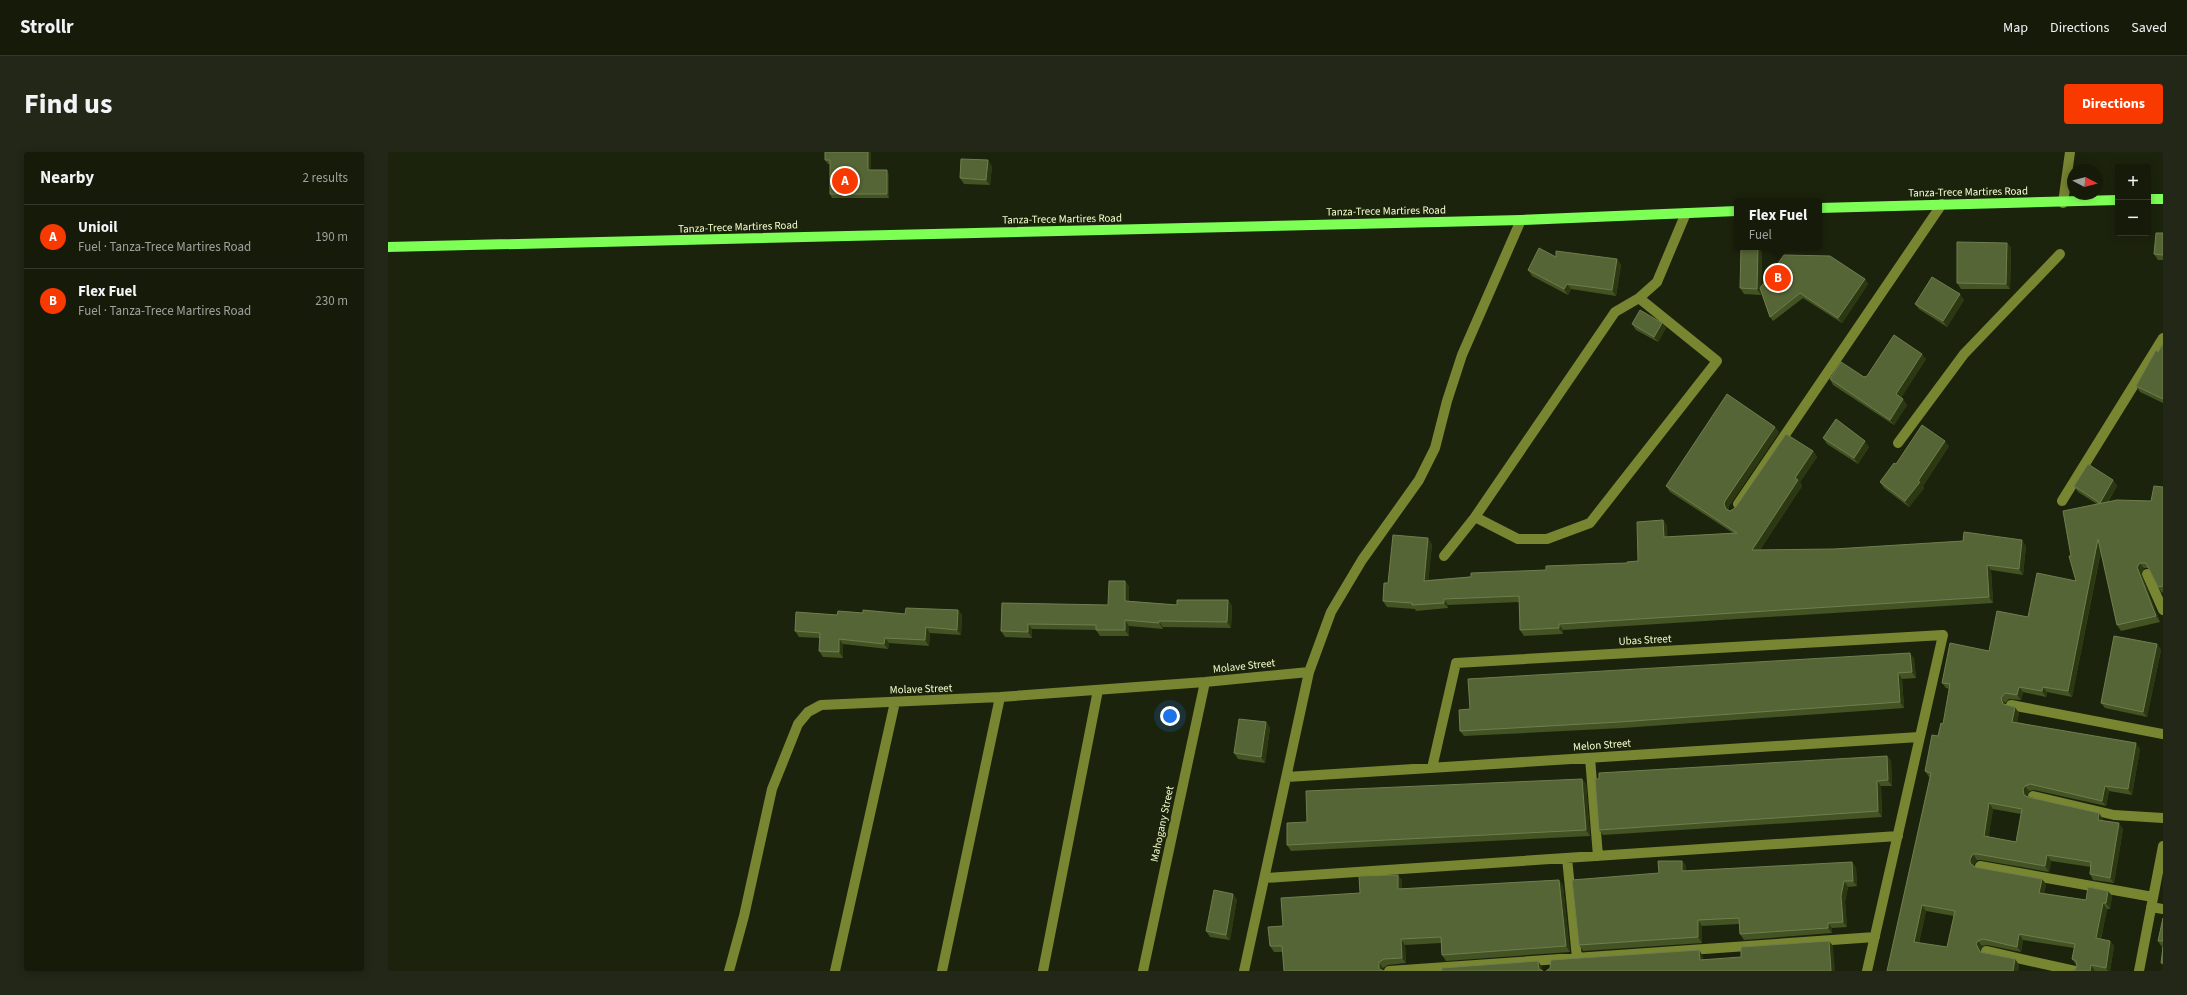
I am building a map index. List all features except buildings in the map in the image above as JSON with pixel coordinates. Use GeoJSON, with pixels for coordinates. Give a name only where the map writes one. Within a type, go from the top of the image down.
{"type":"FeatureCollection","features":[{"type":"Feature","properties":{"kind":"main road"},"geometry":{"type":"LineString","coordinates":[[2151,199],[2163,199]]}},
{"type":"Feature","properties":{"kind":"main road","name":"Tanza-Trece Martires Road"},"geometry":{"type":"LineString","coordinates":[[1822,208],[1942,204],[2063,203],[2115,200]]}},
{"type":"Feature","properties":{"kind":"main road","name":"Tanza-Trece Martires Road"},"geometry":{"type":"LineString","coordinates":[[388,247],[1521,220],[1734,211]]}},
{"type":"Feature","properties":{"kind":"street"},"geometry":{"type":"LineString","coordinates":[[2063,203],[2070,152]]}},
{"type":"Feature","properties":{"kind":"street"},"geometry":{"type":"LineString","coordinates":[[1734,510],[1942,204]]}},
{"type":"Feature","properties":{"kind":"street"},"geometry":{"type":"LineString","coordinates":[[1444,556],[1475,517],[1615,312],[1639,298],[1656,282],[1686,213]]}},
{"type":"Feature","properties":{"kind":"street"},"geometry":{"type":"LineString","coordinates":[[1244,971],[1309,672],[1331,612],[1362,560],[1420,480],[1435,448],[1447,401],[1462,355],[1521,220]]}},
{"type":"Feature","properties":{"kind":"street"},"geometry":{"type":"LineString","coordinates":[[1898,443],[1964,354],[2060,254]]}},
{"type":"Feature","properties":{"kind":"street"},"geometry":{"type":"LineString","coordinates":[[1475,517],[1518,540],[1547,539],[1590,523],[1717,361],[1639,298]]}},
{"type":"Feature","properties":{"kind":"street"},"geometry":{"type":"LineString","coordinates":[[2062,501],[2163,338]]}},
{"type":"Feature","properties":{"kind":"street"},"geometry":{"type":"LineString","coordinates":[[2147,574],[2163,610]]}},
{"type":"Feature","properties":{"kind":"street","name":"Ubas Street"},"geometry":{"type":"LineString","coordinates":[[1432,768],[1456,663],[1943,635],[1919,737]]}},
{"type":"Feature","properties":{"kind":"street","name":"Molave Street"},"geometry":{"type":"LineString","coordinates":[[729,971],[744,916],[772,789],[798,724],[808,712],[821,705],[1000,697],[1205,682],[1309,672]]}},
{"type":"Feature","properties":{"kind":"street","name":"Mahogany Street"},"geometry":{"type":"LineString","coordinates":[[1143,971],[1205,682]]}},
{"type":"Feature","properties":{"kind":"street"},"geometry":{"type":"LineString","coordinates":[[1043,971],[1098,690]]}},
{"type":"Feature","properties":{"kind":"street"},"geometry":{"type":"LineString","coordinates":[[942,971],[1000,697]]}},
{"type":"Feature","properties":{"kind":"street"},"geometry":{"type":"LineString","coordinates":[[835,971],[895,702]]}},
{"type":"Feature","properties":{"kind":"street"},"geometry":{"type":"LineString","coordinates":[[2011,705],[2163,734]]}},
{"type":"Feature","properties":{"kind":"street"},"geometry":{"type":"LineString","coordinates":[[1867,971],[1919,737]]}},
{"type":"Feature","properties":{"kind":"street","name":"Melon Street"},"geometry":{"type":"LineString","coordinates":[[1287,777],[1919,737]]}},
{"type":"Feature","properties":{"kind":"street"},"geometry":{"type":"LineString","coordinates":[[1590,758],[1598,856]]}},
{"type":"Feature","properties":{"kind":"street"},"geometry":{"type":"LineString","coordinates":[[2033,796],[2114,815],[2163,818]]}},
{"type":"Feature","properties":{"kind":"street"},"geometry":{"type":"LineString","coordinates":[[1265,878],[1898,836]]}},
{"type":"Feature","properties":{"kind":"street"},"geometry":{"type":"LineString","coordinates":[[2139,971],[2163,846]]}},
{"type":"Feature","properties":{"kind":"street"},"geometry":{"type":"LineString","coordinates":[[1567,858],[1577,958]]}},
{"type":"Feature","properties":{"kind":"street"},"geometry":{"type":"LineString","coordinates":[[1980,866],[2152,902],[2163,909]]}},
{"type":"Feature","properties":{"kind":"street"},"geometry":{"type":"LineString","coordinates":[[1388,971],[1875,938]]}},
{"type":"Feature","properties":{"kind":"street"},"geometry":{"type":"LineString","coordinates":[[1986,952],[2075,971]]}},
{"type":"Feature","properties":{"kind":"street"},"geometry":{"type":"LineString","coordinates":[[1548,960],[1548,971]]}},
{"type":"Feature","properties":{"kind":"place","name":"Unioil"},"geometry":{"type":"Point","coordinates":[845,181]}},
{"type":"Feature","properties":{"kind":"place","name":"Flex Fuel"},"geometry":{"type":"Point","coordinates":[1778,278]}}]}
